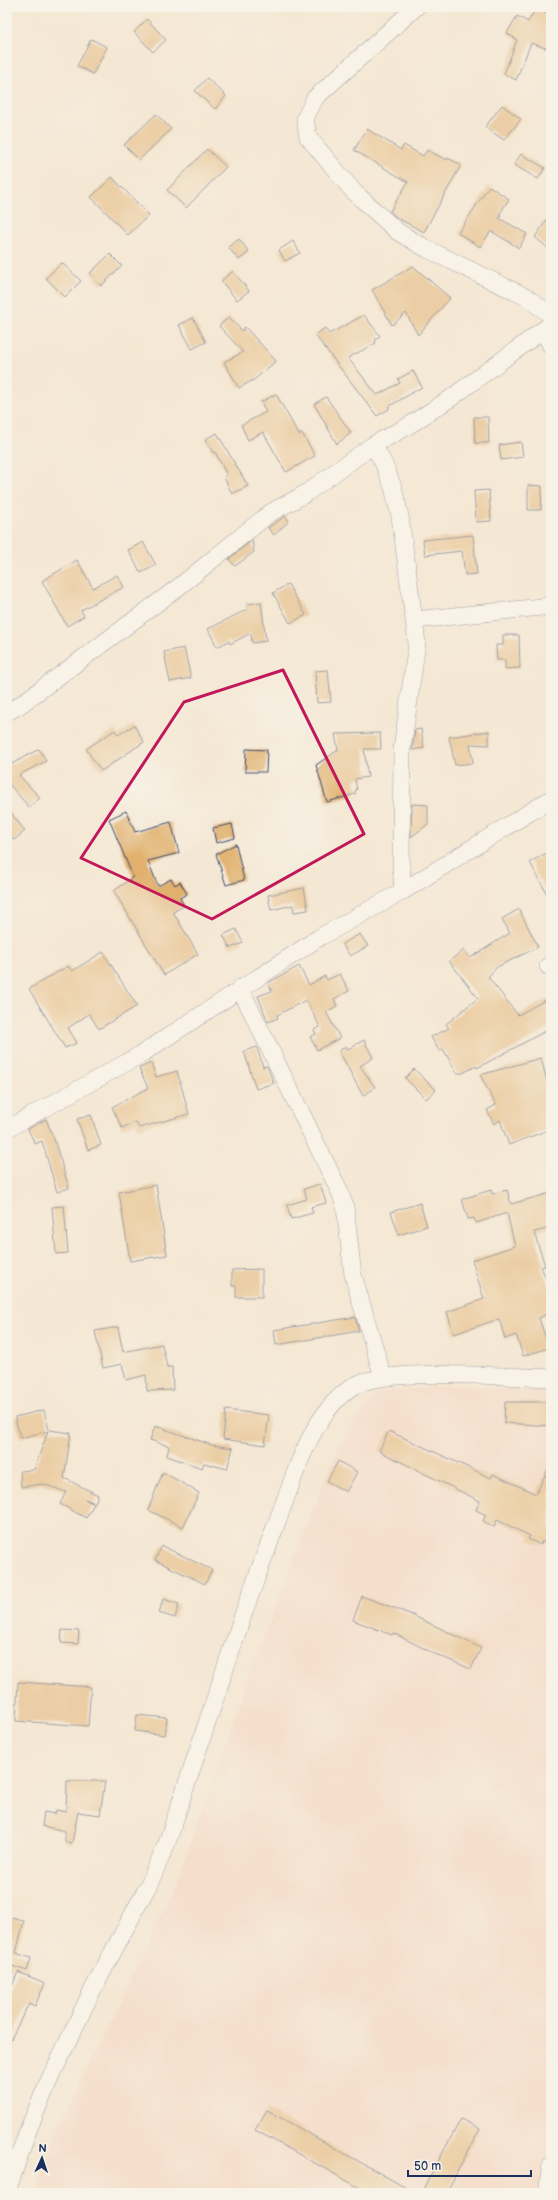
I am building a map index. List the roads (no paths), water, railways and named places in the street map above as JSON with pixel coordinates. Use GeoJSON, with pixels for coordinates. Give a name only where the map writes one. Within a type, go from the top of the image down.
{"type":"FeatureCollection","features":[{"type":"Feature","properties":{"kind":"street"},"geometry":{"type":"LineString","coordinates":[[416,7],[314,98],[305,119],[308,137],[354,192],[398,232],[427,249],[526,297],[548,323],[551,346]]}},
{"type":"Feature","properties":{"kind":"street"},"geometry":{"type":"LineString","coordinates":[[7,712],[20,705],[180,586],[270,513],[305,494],[373,445],[408,426],[451,398],[548,323]]}},
{"type":"Feature","properties":{"kind":"street"},"geometry":{"type":"LineString","coordinates":[[373,445],[383,462],[393,486],[398,508],[418,643],[402,748],[403,891]]}},
{"type":"Feature","properties":{"kind":"street"},"geometry":{"type":"LineString","coordinates":[[415,620],[551,606]]}},
{"type":"Feature","properties":{"kind":"street"},"geometry":{"type":"LineString","coordinates":[[7,1129],[140,1055],[240,988],[320,937],[403,891],[551,799]]}},
{"type":"Feature","properties":{"kind":"street"},"geometry":{"type":"LineString","coordinates":[[240,988],[340,1192],[345,1207],[353,1275],[382,1377]]}},
{"type":"Feature","properties":{"kind":"street"},"geometry":{"type":"LineString","coordinates":[[7,2192],[26,2134],[47,2085],[92,1991],[149,1884],[167,1843],[246,1609],[307,1443],[323,1416],[336,1400],[351,1388],[368,1380],[382,1377],[461,1375],[551,1378]]}},
{"type":"Feature","properties":{"kind":"street"},"geometry":{"type":"LineString","coordinates":[[547,2193],[551,2165]]}}]}
